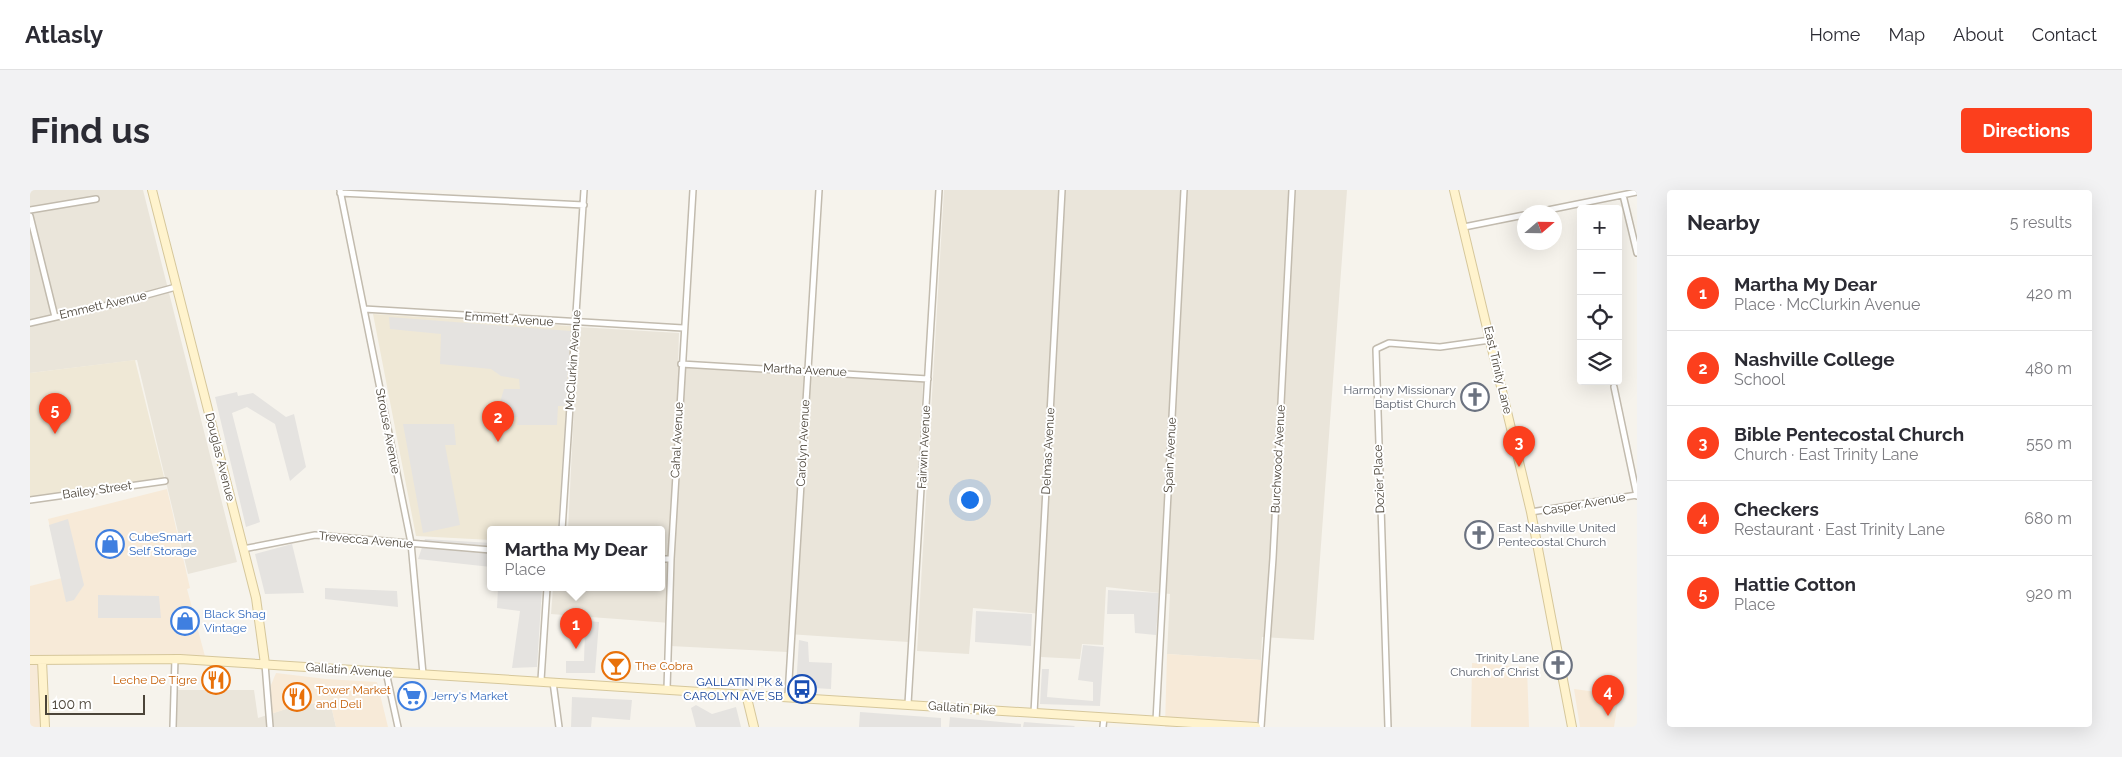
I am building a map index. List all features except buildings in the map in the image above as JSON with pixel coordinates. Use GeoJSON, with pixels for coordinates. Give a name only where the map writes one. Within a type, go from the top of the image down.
{"type":"FeatureCollection","features":[{"type":"Feature","properties":{"kind":"main road","name":"Douglas Avenue"},"geometry":{"type":"LineString","coordinates":[[152,190],[256,598],[265,664]]}},
{"type":"Feature","properties":{"kind":"main road","name":"East Trinity Lane"},"geometry":{"type":"LineString","coordinates":[[1454,190],[1531,512],[1572,727]]}},
{"type":"Feature","properties":{"kind":"main road","name":"Gallatin Avenue"},"geometry":{"type":"LineString","coordinates":[[30,660],[175,658],[541,680],[668,690]]}},
{"type":"Feature","properties":{"kind":"main road"},"geometry":{"type":"LineString","coordinates":[[42,660],[45,727]]}},
{"type":"Feature","properties":{"kind":"main road","name":"Gallatin Pike"},"geometry":{"type":"LineString","coordinates":[[668,690],[788,696],[1256,727]]}},
{"type":"Feature","properties":{"kind":"main road"},"geometry":{"type":"LineString","coordinates":[[746,694],[754,727]]}},
{"type":"Feature","properties":{"kind":"street","name":"McClurkin Avenue"},"geometry":{"type":"LineString","coordinates":[[562,526],[584,190]]}},
{"type":"Feature","properties":{"kind":"street","name":"Cahal Avenue"},"geometry":{"type":"LineString","coordinates":[[668,690],[671,559],[681,364],[693,190]]}},
{"type":"Feature","properties":{"kind":"street","name":"Carolyn Avenue"},"geometry":{"type":"LineString","coordinates":[[788,696],[819,190]]}},
{"type":"Feature","properties":{"kind":"street","name":"Fairwin Avenue"},"geometry":{"type":"LineString","coordinates":[[908,704],[939,190]]}},
{"type":"Feature","properties":{"kind":"street","name":"Delmas Avenue"},"geometry":{"type":"LineString","coordinates":[[1034,713],[1062,190]]}},
{"type":"Feature","properties":{"kind":"street","name":"Spain Avenue"},"geometry":{"type":"LineString","coordinates":[[1156,721],[1184,190]]}},
{"type":"Feature","properties":{"kind":"street","name":"Burchwood Avenue"},"geometry":{"type":"LineString","coordinates":[[1261,727],[1273,558],[1292,190]]}},
{"type":"Feature","properties":{"kind":"street"},"geometry":{"type":"LineString","coordinates":[[340,192],[584,205]]}},
{"type":"Feature","properties":{"kind":"street","name":"Strouse Avenue"},"geometry":{"type":"LineString","coordinates":[[340,192],[411,543],[423,674]]}},
{"type":"Feature","properties":{"kind":"street"},"geometry":{"type":"LineString","coordinates":[[1562,207],[1637,192]]}},
{"type":"Feature","properties":{"kind":"street"},"geometry":{"type":"LineString","coordinates":[[1623,195],[1637,254]]}},
{"type":"Feature","properties":{"kind":"street"},"geometry":{"type":"LineString","coordinates":[[30,210],[96,199]]}},
{"type":"Feature","properties":{"kind":"street"},"geometry":{"type":"LineString","coordinates":[[30,216],[55,317]]}},
{"type":"Feature","properties":{"kind":"street"},"geometry":{"type":"LineString","coordinates":[[1464,227],[1517,216]]}},
{"type":"Feature","properties":{"kind":"street","name":"Emmett Avenue"},"geometry":{"type":"LineString","coordinates":[[30,323],[176,287]]}},
{"type":"Feature","properties":{"kind":"street","name":"Emmett Avenue"},"geometry":{"type":"LineString","coordinates":[[364,309],[684,328]]}},
{"type":"Feature","properties":{"kind":"street","name":"Dozier Place"},"geometry":{"type":"LineString","coordinates":[[1388,727],[1376,348],[1389,343],[1440,347],[1490,340]]}},
{"type":"Feature","properties":{"kind":"street","name":"Martha Avenue"},"geometry":{"type":"LineString","coordinates":[[681,364],[808,370],[928,379]]}},
{"type":"Feature","properties":{"kind":"street"},"geometry":{"type":"LineString","coordinates":[[1614,387],[1637,495]]}},
{"type":"Feature","properties":{"kind":"street","name":"Bailey Street"},"geometry":{"type":"LineString","coordinates":[[30,500],[164,481]]}},
{"type":"Feature","properties":{"kind":"street","name":"Casper Avenue"},"geometry":{"type":"LineString","coordinates":[[1531,512],[1637,495]]}},
{"type":"Feature","properties":{"kind":"street","name":"Trevecca Avenue"},"geometry":{"type":"LineString","coordinates":[[242,549],[315,535],[487,550]]}},
{"type":"Feature","properties":{"kind":"street"},"geometry":{"type":"LineString","coordinates":[[665,559],[671,559]]}},
{"type":"Feature","properties":{"kind":"street"},"geometry":{"type":"LineString","coordinates":[[541,680],[547,591]]}},
{"type":"Feature","properties":{"kind":"street"},"geometry":{"type":"LineString","coordinates":[[173,727],[175,658]]}},
{"type":"Feature","properties":{"kind":"street","name":"Douglas Avenue"},"geometry":{"type":"LineString","coordinates":[[265,664],[270,727]]}},
{"type":"Feature","properties":{"kind":"street"},"geometry":{"type":"LineString","coordinates":[[386,672],[398,727]]}},
{"type":"Feature","properties":{"kind":"street"},"geometry":{"type":"LineString","coordinates":[[553,681],[560,727]]}},
{"type":"Feature","properties":{"kind":"street"},"geometry":{"type":"LineString","coordinates":[[1103,727],[1104,716]]}},
{"type":"Feature","properties":{"kind":"shaded area"},"geometry":{"type":"Polygon","coordinates":[[[30,190],[143,190],[237,562],[188,574],[137,360],[30,373],[30,190]]]}},
{"type":"Feature","properties":{"kind":"shaded area"},"geometry":{"type":"Polygon","coordinates":[[[944,190],[1347,190],[1314,640],[1262,637],[1261,660],[1167,654],[1170,594],[1106,587],[1103,645],[1082,644],[1080,659],[1041,657],[1043,614],[973,608],[969,654],[917,651],[944,190]]]}},
{"type":"Feature","properties":{"kind":"shaded area"},"geometry":{"type":"Polygon","coordinates":[[[373,314],[572,326],[558,526],[487,526],[487,540],[416,536],[373,314]]]}},
{"type":"Feature","properties":{"kind":"shaded area"},"geometry":{"type":"Polygon","coordinates":[[[389,317],[571,331],[565,406],[558,406],[557,425],[517,425],[518,417],[499,419],[500,402],[504,389],[520,389],[519,379],[501,376],[491,369],[440,364],[441,334],[390,329],[389,317]]]}},
{"type":"Feature","properties":{"kind":"shaded area"},"geometry":{"type":"Polygon","coordinates":[[[578,327],[679,333],[678,365],[923,382],[908,642],[788,634],[787,652],[670,646],[670,623],[551,614],[553,591],[665,591],[665,526],[568,526],[578,327]]]}},
{"type":"Feature","properties":{"kind":"shaded area"},"geometry":{"type":"Polygon","coordinates":[[[135,360],[165,481],[30,500],[30,373],[135,360]]]}},
{"type":"Feature","properties":{"kind":"shaded area"},"geometry":{"type":"Polygon","coordinates":[[[237,392],[238,396],[253,393],[286,417],[294,414],[306,467],[290,481],[275,424],[247,407],[232,413],[260,522],[246,527],[215,397],[237,392]]]}},
{"type":"Feature","properties":{"kind":"shaded area"},"geometry":{"type":"Polygon","coordinates":[[[403,424],[454,424],[456,445],[445,445],[460,525],[423,533],[403,424]]]}},
{"type":"Feature","properties":{"kind":"shaded area"},"geometry":{"type":"Polygon","coordinates":[[[167,489],[190,588],[187,589],[206,660],[43,660],[43,727],[30,727],[30,586],[62,578],[48,519],[167,489]]]}},
{"type":"Feature","properties":{"kind":"shaded area"},"geometry":{"type":"Polygon","coordinates":[[[68,519],[84,585],[74,600],[66,602],[49,525],[68,519]]]}},
{"type":"Feature","properties":{"kind":"shaded area"},"geometry":{"type":"Polygon","coordinates":[[[425,539],[487,543],[487,567],[418,559],[425,539]]]}},
{"type":"Feature","properties":{"kind":"shaded area"},"geometry":{"type":"Polygon","coordinates":[[[292,544],[304,593],[265,594],[255,554],[292,544]]]}},
{"type":"Feature","properties":{"kind":"shaded area"},"geometry":{"type":"Polygon","coordinates":[[[325,588],[397,591],[398,607],[325,599],[325,588]]]}},
{"type":"Feature","properties":{"kind":"shaded area"},"geometry":{"type":"Polygon","coordinates":[[[1108,590],[1159,593],[1156,635],[1135,633],[1134,614],[1107,614],[1108,590]]]}},
{"type":"Feature","properties":{"kind":"shaded area"},"geometry":{"type":"Polygon","coordinates":[[[498,591],[542,591],[537,667],[512,668],[520,611],[497,608],[498,591]]]}},
{"type":"Feature","properties":{"kind":"shaded area"},"geometry":{"type":"Polygon","coordinates":[[[98,595],[159,596],[161,618],[98,618],[98,595]]]}},
{"type":"Feature","properties":{"kind":"shaded area"},"geometry":{"type":"Polygon","coordinates":[[[976,611],[1032,614],[1031,646],[975,642],[976,611]]]}},
{"type":"Feature","properties":{"kind":"shaded area"},"geometry":{"type":"Polygon","coordinates":[[[568,619],[599,622],[595,673],[566,673],[566,661],[584,661],[585,630],[569,629],[568,619]]]}},
{"type":"Feature","properties":{"kind":"shaded area"},"geometry":{"type":"Polygon","coordinates":[[[799,640],[808,642],[809,662],[832,663],[831,689],[796,687],[799,640]]]}},
{"type":"Feature","properties":{"kind":"shaded area"},"geometry":{"type":"Polygon","coordinates":[[[1083,645],[1104,647],[1100,706],[1040,704],[1042,669],[1049,669],[1047,697],[1093,701],[1093,682],[1078,680],[1083,645]]]}},
{"type":"Feature","properties":{"kind":"shaded area"},"geometry":{"type":"Polygon","coordinates":[[[1167,654],[1261,660],[1261,727],[1165,727],[1167,654]]]}},
{"type":"Feature","properties":{"kind":"shaded area"},"geometry":{"type":"Polygon","coordinates":[[[1472,663],[1527,667],[1529,727],[1471,727],[1472,663]]]}},
{"type":"Feature","properties":{"kind":"shaded area"},"geometry":{"type":"Polygon","coordinates":[[[276,673],[326,679],[377,682],[388,727],[336,727],[330,701],[295,706],[271,714],[271,685],[276,673]]]}},
{"type":"Feature","properties":{"kind":"shaded area"},"geometry":{"type":"Polygon","coordinates":[[[1574,689],[1619,695],[1614,727],[1580,727],[1574,689]]]}},
{"type":"Feature","properties":{"kind":"shaded area"},"geometry":{"type":"Polygon","coordinates":[[[177,690],[254,690],[258,718],[295,706],[330,701],[336,727],[177,727],[177,690]]]}},
{"type":"Feature","properties":{"kind":"shaded area"},"geometry":{"type":"Polygon","coordinates":[[[572,697],[632,700],[630,720],[592,717],[591,727],[571,727],[572,697]]]}},
{"type":"Feature","properties":{"kind":"shaded area"},"geometry":{"type":"Polygon","coordinates":[[[696,705],[712,714],[736,707],[741,727],[696,727],[691,708],[696,705]]]}},
{"type":"Feature","properties":{"kind":"shaded area"},"geometry":{"type":"Polygon","coordinates":[[[860,712],[941,718],[941,727],[859,727],[860,712]]]}},
{"type":"Feature","properties":{"kind":"shaded area"},"geometry":{"type":"Polygon","coordinates":[[[950,717],[1021,724],[1021,727],[949,727],[950,717]]]}},
{"type":"Feature","properties":{"kind":"shaded area"},"geometry":{"type":"Polygon","coordinates":[[[1024,722],[1075,726],[1023,727],[1024,722]]]}},
{"type":"Feature","properties":{"kind":"place","name":"Harmony Missionary Baptist Church"},"geometry":{"type":"Point","coordinates":[1475,397]}},
{"type":"Feature","properties":{"kind":"place","name":"Hattie Cotton"},"geometry":{"type":"Point","coordinates":[55,434]}},
{"type":"Feature","properties":{"kind":"place","name":"Nashville College"},"geometry":{"type":"Point","coordinates":[498,442]}},
{"type":"Feature","properties":{"kind":"place","name":"Bible Pentecostal Church"},"geometry":{"type":"Point","coordinates":[1519,467]}},
{"type":"Feature","properties":{"kind":"place","name":"East Nashville United Pentecostal Church"},"geometry":{"type":"Point","coordinates":[1479,535]}},
{"type":"Feature","properties":{"kind":"place","name":"CubeSmart Self Storage"},"geometry":{"type":"Point","coordinates":[110,544]}},
{"type":"Feature","properties":{"kind":"place","name":"Black Shag Vintage"},"geometry":{"type":"Point","coordinates":[185,621]}},
{"type":"Feature","properties":{"kind":"place","name":"Martha My Dear"},"geometry":{"type":"Point","coordinates":[576,649]}},
{"type":"Feature","properties":{"kind":"place","name":"Trinity Lane Church of Christ"},"geometry":{"type":"Point","coordinates":[1558,665]}},
{"type":"Feature","properties":{"kind":"place","name":"The Cobra"},"geometry":{"type":"Point","coordinates":[616,666]}},
{"type":"Feature","properties":{"kind":"place","name":"Leche De Tigre"},"geometry":{"type":"Point","coordinates":[216,680]}},
{"type":"Feature","properties":{"kind":"place","name":"GALLATIN PK & CAROLYN AVE SB"},"geometry":{"type":"Point","coordinates":[802,689]}},
{"type":"Feature","properties":{"kind":"place","name":"Jerry's Market"},"geometry":{"type":"Point","coordinates":[412,696]}},
{"type":"Feature","properties":{"kind":"place","name":"Tower Market and Deli"},"geometry":{"type":"Point","coordinates":[297,697]}},
{"type":"Feature","properties":{"kind":"place","name":"Checkers"},"geometry":{"type":"Point","coordinates":[1608,716]}}]}
